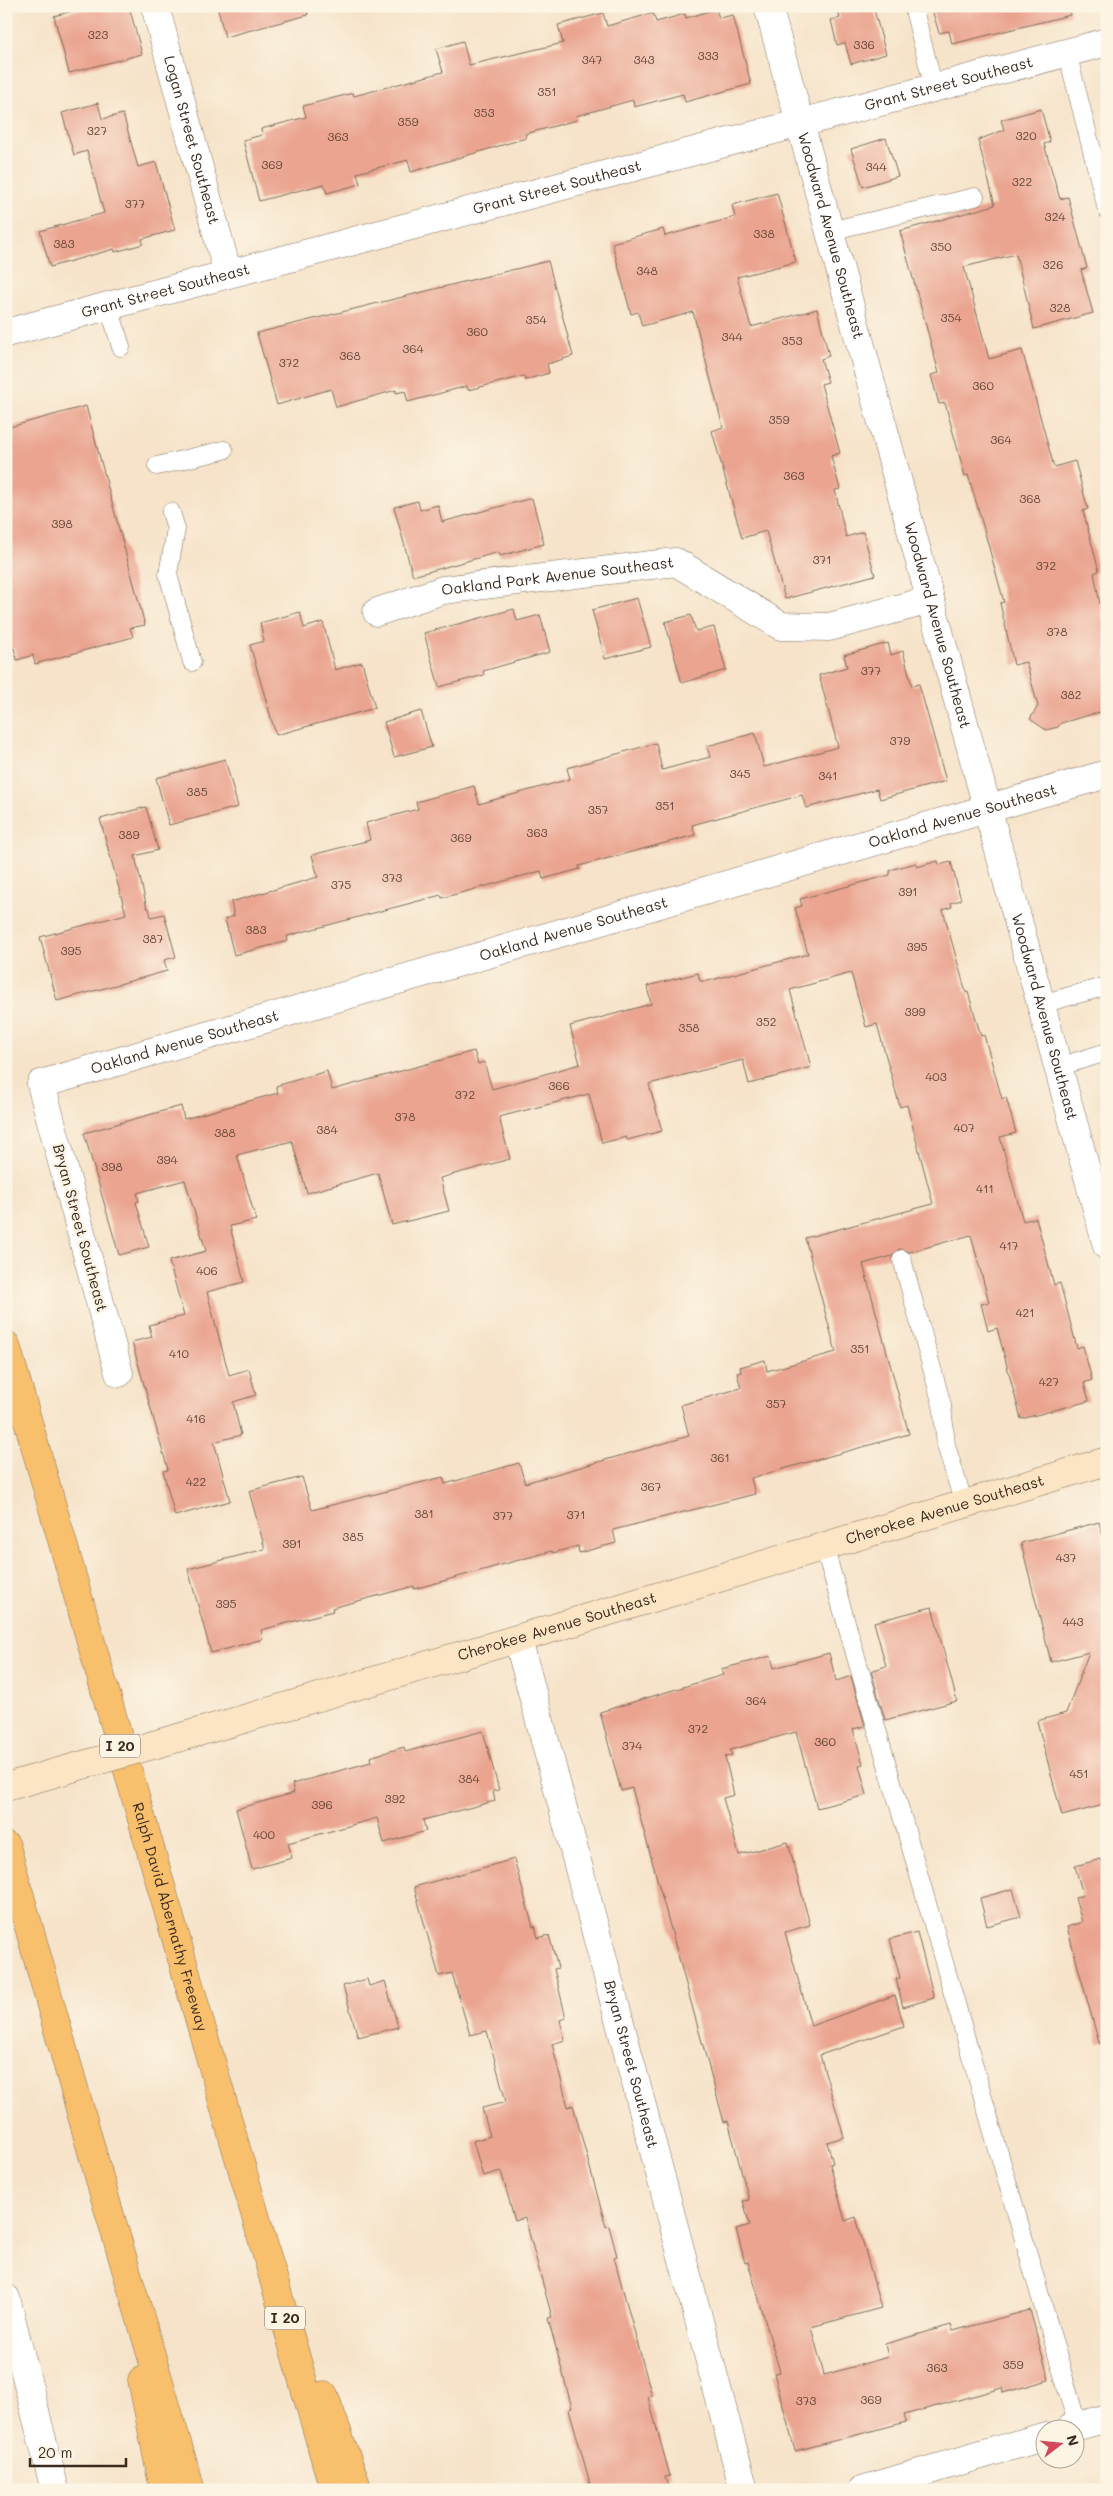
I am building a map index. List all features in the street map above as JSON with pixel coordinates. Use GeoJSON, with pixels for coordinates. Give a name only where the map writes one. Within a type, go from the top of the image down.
{"type":"FeatureCollection","features":[{"type":"Feature","properties":{"kind":"highway","name":"Ralph David Abernathy Freeway"},"geometry":{"type":"LineString","coordinates":[[6,1345],[334,2490]]}},
{"type":"Feature","properties":{"kind":"highway"},"geometry":{"type":"LineString","coordinates":[[6,1846],[105,2198],[191,2490]]}},
{"type":"Feature","properties":{"kind":"highway"},"geometry":{"type":"LineString","coordinates":[[236,2147],[358,2490]]}},
{"type":"Feature","properties":{"kind":"highway"},"geometry":{"type":"LineString","coordinates":[[105,2198],[164,2490]]}},
{"type":"Feature","properties":{"kind":"street","name":"Logan Street Southeast"},"geometry":{"type":"LineString","coordinates":[[155,6],[228,274]]}},
{"type":"Feature","properties":{"kind":"street","name":"Woodward Avenue Southeast"},"geometry":{"type":"LineString","coordinates":[[768,6],[1107,1246]]}},
{"type":"Feature","properties":{"kind":"street","name":"Grant Street Southeast"},"geometry":{"type":"LineString","coordinates":[[6,333],[1107,42]]}},
{"type":"Feature","properties":{"kind":"street","name":"Oakland Park Avenue Southeast"},"geometry":{"type":"LineString","coordinates":[[377,612],[443,590],[676,562],[781,626],[829,626],[930,600]]}},
{"type":"Feature","properties":{"kind":"street","name":"Oakland Avenue Southeast"},"geometry":{"type":"LineString","coordinates":[[41,1084],[1107,774]]}},
{"type":"Feature","properties":{"kind":"street","name":"Bryan Street Southeast"},"geometry":{"type":"LineString","coordinates":[[41,1084],[119,1373]]}},
{"type":"Feature","properties":{"kind":"street","name":"Cherokee Avenue Southeast"},"geometry":{"type":"LineString","coordinates":[[6,1787],[518,1639],[1107,1460]]}},
{"type":"Feature","properties":{"kind":"street","name":"Bryan Street Southeast"},"geometry":{"type":"LineString","coordinates":[[518,1639],[744,2490]]}},
{"type":"Feature","properties":{"kind":"street"},"geometry":{"type":"LineString","coordinates":[[6,2298],[55,2490]]}},
{"type":"Feature","properties":{"kind":"street"},"geometry":{"type":"LineString","coordinates":[[1086,2425],[1107,2418]]}},
{"type":"Feature","properties":{"kind":"street"},"geometry":{"type":"LineString","coordinates":[[862,2490],[1036,2439]]}},
{"type":"Feature","properties":{"kind":"lane"},"geometry":{"type":"LineString","coordinates":[[913,6],[934,88]]}},
{"type":"Feature","properties":{"kind":"lane"},"geometry":{"type":"LineString","coordinates":[[1068,52],[1107,210]]}},
{"type":"Feature","properties":{"kind":"lane"},"geometry":{"type":"LineString","coordinates":[[829,231],[974,197]]}},
{"type":"Feature","properties":{"kind":"lane"},"geometry":{"type":"LineString","coordinates":[[109,306],[122,347]]}},
{"type":"Feature","properties":{"kind":"lane"},"geometry":{"type":"LineString","coordinates":[[157,466],[224,450]]}},
{"type":"Feature","properties":{"kind":"lane"},"geometry":{"type":"LineString","coordinates":[[171,512],[176,529],[168,574],[192,662]]}},
{"type":"Feature","properties":{"kind":"lane"},"geometry":{"type":"LineString","coordinates":[[1041,1004],[1107,986]]}},
{"type":"Feature","properties":{"kind":"lane"},"geometry":{"type":"LineString","coordinates":[[1058,1067],[1107,1052]]}},
{"type":"Feature","properties":{"kind":"lane"},"geometry":{"type":"LineString","coordinates":[[902,1260],[942,1405],[946,1445],[964,1504]]}},
{"type":"Feature","properties":{"kind":"lane"},"geometry":{"type":"LineString","coordinates":[[824,1546],[1072,2418]]}},
{"type":"Feature","properties":{"kind":"building"},"geometry":{"type":"Polygon","coordinates":[[[91,6],[129,6],[142,54],[69,73],[54,16],[91,6]]]}},
{"type":"Feature","properties":{"kind":"building"},"geometry":{"type":"Polygon","coordinates":[[[217,6],[306,6],[308,15],[225,37],[217,6]]]}},
{"type":"Feature","properties":{"kind":"building"},"geometry":{"type":"Polygon","coordinates":[[[837,6],[873,6],[886,54],[851,64],[845,43],[837,45],[831,20],[840,18],[837,6]]]}},
{"type":"Feature","properties":{"kind":"building"},"geometry":{"type":"Polygon","coordinates":[[[931,6],[1069,6],[1070,15],[952,44],[949,31],[939,33],[931,6]]]}},
{"type":"Feature","properties":{"kind":"building"},"geometry":{"type":"Polygon","coordinates":[[[716,9],[719,18],[733,15],[751,84],[685,102],[683,94],[634,107],[633,100],[576,116],[577,120],[525,134],[526,138],[411,172],[408,160],[357,173],[360,184],[327,193],[324,184],[259,201],[243,140],[262,135],[261,129],[306,117],[303,106],[353,93],[354,96],[443,72],[436,49],[463,41],[469,65],[563,43],[558,25],[603,13],[607,26],[653,13],[656,22],[685,14],[686,18],[716,9]]]}},
{"type":"Feature","properties":{"kind":"building"},"geometry":{"type":"Polygon","coordinates":[[[98,103],[102,119],[123,114],[138,167],[156,162],[175,230],[142,239],[143,244],[115,252],[114,249],[50,267],[40,231],[104,213],[87,151],[74,155],[62,113],[98,103]]]}},
{"type":"Feature","properties":{"kind":"building"},"geometry":{"type":"Polygon","coordinates":[[[1041,109],[1050,142],[1044,144],[1060,199],[1068,197],[1087,268],[1081,270],[1093,313],[1034,329],[1016,254],[964,267],[989,359],[1022,350],[1054,467],[1075,461],[1088,509],[1083,511],[1099,571],[1094,573],[1103,619],[1107,618],[1107,710],[1061,723],[1058,727],[1046,730],[1030,719],[1038,706],[1026,662],[1014,665],[1000,603],[1004,602],[980,515],[968,475],[965,476],[945,403],[939,404],[931,375],[939,373],[900,231],[995,205],[978,140],[1004,130],[1001,120],[1041,109]]]}},
{"type":"Feature","properties":{"kind":"building"},"geometry":{"type":"Polygon","coordinates":[[[886,138],[898,176],[863,187],[851,149],[886,138]]]}},
{"type":"Feature","properties":{"kind":"building"},"geometry":{"type":"Polygon","coordinates":[[[777,193],[796,262],[737,277],[751,327],[817,309],[829,356],[821,359],[828,382],[821,384],[840,453],[831,456],[840,489],[835,490],[846,537],[863,532],[875,575],[785,599],[766,531],[742,538],[712,431],[723,427],[693,312],[642,326],[638,312],[631,314],[612,243],[663,229],[665,236],[735,217],[732,205],[777,193]]]}},
{"type":"Feature","properties":{"kind":"building"},"geometry":{"type":"Polygon","coordinates":[[[548,261],[573,356],[547,364],[549,373],[525,380],[524,376],[468,390],[467,386],[408,402],[405,391],[396,393],[396,390],[336,407],[331,389],[277,405],[257,333],[548,261]]]}},
{"type":"Feature","properties":{"kind":"building"},"geometry":{"type":"Polygon","coordinates":[[[86,406],[145,625],[130,628],[133,637],[35,664],[33,655],[17,660],[14,648],[6,650],[6,428],[86,406]]]}},
{"type":"Feature","properties":{"kind":"building"},"geometry":{"type":"Polygon","coordinates":[[[532,498],[544,544],[500,556],[499,552],[413,576],[394,507],[418,501],[420,510],[438,505],[442,522],[532,498]]]}},
{"type":"Feature","properties":{"kind":"building"},"geometry":{"type":"Polygon","coordinates":[[[637,598],[651,647],[605,659],[592,610],[637,598]]]}},
{"type":"Feature","properties":{"kind":"building"},"geometry":{"type":"Polygon","coordinates":[[[514,609],[517,621],[540,615],[550,652],[483,671],[484,675],[439,687],[424,633],[514,609]]]}},
{"type":"Feature","properties":{"kind":"building"},"geometry":{"type":"Polygon","coordinates":[[[300,612],[304,628],[323,622],[335,670],[362,662],[375,708],[276,735],[250,645],[264,641],[260,623],[300,612]]]}},
{"type":"Feature","properties":{"kind":"building"},"geometry":{"type":"Polygon","coordinates":[[[691,615],[696,631],[714,627],[726,670],[682,683],[665,622],[691,615]]]}},
{"type":"Feature","properties":{"kind":"building"},"geometry":{"type":"Polygon","coordinates":[[[888,643],[891,655],[903,651],[912,686],[919,684],[946,781],[880,799],[877,789],[806,808],[802,795],[692,825],[695,835],[579,866],[580,869],[543,879],[541,871],[442,898],[441,895],[287,936],[288,941],[234,955],[225,919],[234,916],[231,902],[318,877],[312,855],[370,840],[366,823],[418,809],[416,802],[474,786],[479,804],[570,779],[567,768],[656,743],[662,770],[710,757],[707,746],[755,733],[764,767],[838,747],[819,675],[847,667],[844,655],[888,643]]]}},
{"type":"Feature","properties":{"kind":"building"},"geometry":{"type":"Polygon","coordinates":[[[421,711],[432,747],[394,757],[384,722],[421,711]]]}},
{"type":"Feature","properties":{"kind":"building"},"geometry":{"type":"Polygon","coordinates":[[[225,759],[238,807],[169,825],[156,778],[225,759]]]}},
{"type":"Feature","properties":{"kind":"building"},"geometry":{"type":"Polygon","coordinates":[[[146,807],[158,850],[135,856],[147,908],[149,908],[151,917],[164,914],[176,957],[164,960],[167,971],[57,1001],[40,937],[126,914],[100,819],[146,807]]]}},
{"type":"Feature","properties":{"kind":"building"},"geometry":{"type":"Polygon","coordinates":[[[938,861],[939,865],[951,862],[961,900],[951,903],[952,907],[943,910],[966,993],[968,992],[981,1036],[984,1035],[1002,1099],[1006,1097],[1016,1133],[1000,1137],[1023,1221],[1036,1218],[1054,1285],[1060,1283],[1077,1348],[1083,1346],[1092,1380],[1084,1383],[1089,1401],[1021,1419],[997,1328],[988,1331],[981,1304],[989,1302],[971,1235],[910,1252],[899,1249],[892,1256],[863,1264],[909,1434],[751,1478],[755,1494],[613,1530],[616,1543],[579,1553],[578,1546],[553,1553],[552,1551],[414,1589],[414,1586],[332,1608],[333,1611],[261,1630],[263,1639],[211,1653],[188,1569],[265,1549],[249,1491],[302,1477],[312,1510],[443,1477],[445,1484],[519,1463],[525,1483],[689,1436],[681,1405],[741,1388],[737,1373],[741,1372],[740,1367],[765,1360],[767,1371],[836,1352],[805,1238],[933,1204],[907,1105],[900,1107],[877,1024],[866,1027],[851,973],[790,990],[811,1067],[749,1084],[743,1060],[649,1084],[662,1131],[627,1140],[626,1137],[602,1143],[589,1094],[499,1117],[510,1159],[440,1178],[449,1211],[392,1225],[378,1173],[307,1193],[292,1141],[237,1155],[256,1220],[230,1226],[244,1282],[207,1292],[229,1375],[249,1369],[256,1395],[233,1402],[241,1435],[214,1442],[230,1501],[175,1516],[163,1471],[168,1470],[132,1342],[152,1337],[149,1325],[184,1316],[169,1261],[206,1251],[185,1180],[137,1193],[139,1201],[136,1202],[149,1247],[119,1255],[84,1133],[181,1106],[184,1119],[278,1093],[276,1086],[327,1071],[332,1090],[474,1051],[478,1064],[484,1062],[492,1089],[580,1064],[570,1026],[651,1004],[647,986],[698,973],[700,981],[708,981],[808,954],[795,908],[802,906],[800,899],[890,875],[890,870],[916,863],[917,867],[938,861]]]}},
{"type":"Feature","properties":{"kind":"building"},"geometry":{"type":"Polygon","coordinates":[[[1099,1522],[1107,1552],[1107,1804],[1062,1816],[1037,1721],[1066,1713],[1089,1652],[1051,1662],[1021,1543],[1099,1522]]]}},
{"type":"Feature","properties":{"kind":"building"},"geometry":{"type":"Polygon","coordinates":[[[932,1607],[957,1701],[885,1720],[871,1671],[886,1666],[874,1622],[932,1607]]]}},
{"type":"Feature","properties":{"kind":"building"},"geometry":{"type":"Polygon","coordinates":[[[829,1653],[836,1681],[851,1676],[865,1726],[853,1729],[863,1764],[859,1765],[867,1795],[817,1808],[796,1732],[730,1750],[732,1755],[725,1757],[734,1795],[723,1798],[739,1855],[788,1842],[810,1925],[785,1932],[811,2026],[895,1995],[904,2026],[820,2055],[844,2137],[827,2142],[833,2163],[830,2164],[845,2221],[856,2217],[881,2308],[811,2327],[824,2375],[888,2357],[885,2344],[951,2325],[953,2331],[1030,2310],[1049,2380],[1003,2393],[1002,2388],[904,2415],[906,2422],[795,2451],[774,2373],[780,2372],[748,2262],[745,2263],[736,2229],[750,2225],[743,2201],[749,2200],[728,2121],[724,2122],[632,1788],[621,1791],[600,1712],[723,1675],[721,1669],[771,1656],[774,1668],[829,1653]]]}},
{"type":"Feature","properties":{"kind":"building"},"geometry":{"type":"Polygon","coordinates":[[[483,1731],[499,1790],[493,1791],[495,1801],[423,1820],[426,1831],[384,1843],[377,1818],[288,1843],[292,1858],[252,1869],[236,1809],[294,1793],[292,1784],[371,1762],[370,1757],[404,1747],[405,1752],[483,1731]]]}},
{"type":"Feature","properties":{"kind":"building"},"geometry":{"type":"Polygon","coordinates":[[[514,1859],[533,1927],[535,1926],[538,1938],[549,1935],[558,1968],[554,1969],[566,2018],[560,2020],[565,2040],[552,2044],[568,2107],[573,2105],[606,2227],[609,2226],[617,2256],[614,2257],[652,2396],[648,2397],[670,2476],[665,2477],[669,2490],[592,2490],[569,2409],[572,2408],[548,2318],[552,2317],[525,2218],[515,2221],[501,2171],[483,2176],[473,2141],[490,2136],[482,2108],[506,2102],[487,2031],[470,2035],[452,1973],[439,1976],[414,1887],[514,1859]]]}},
{"type":"Feature","properties":{"kind":"building"},"geometry":{"type":"Polygon","coordinates":[[[1101,1859],[1107,1878],[1107,2042],[1099,2043],[1067,1927],[1082,1922],[1075,1898],[1083,1895],[1075,1866],[1101,1859]]]}},
{"type":"Feature","properties":{"kind":"building"},"geometry":{"type":"Polygon","coordinates":[[[1013,1889],[1021,1917],[987,1926],[980,1898],[1013,1889]]]}},
{"type":"Feature","properties":{"kind":"building"},"geometry":{"type":"Polygon","coordinates":[[[917,1932],[934,1998],[903,2007],[896,1979],[900,1978],[890,1939],[917,1932]]]}},
{"type":"Feature","properties":{"kind":"building"},"geometry":{"type":"Polygon","coordinates":[[[367,1979],[369,1986],[385,1981],[398,2027],[358,2037],[343,1986],[367,1979]]]}}]}
